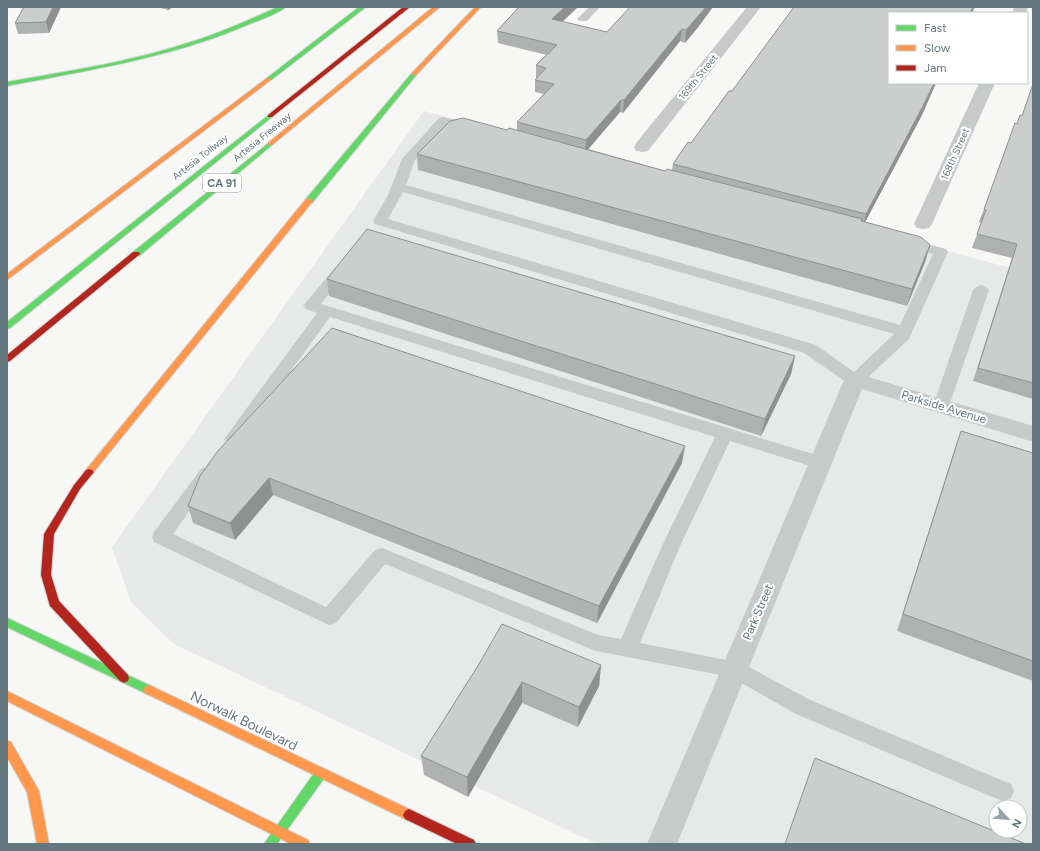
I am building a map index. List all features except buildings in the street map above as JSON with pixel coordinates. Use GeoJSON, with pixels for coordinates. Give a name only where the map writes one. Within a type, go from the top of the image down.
{"type":"FeatureCollection","features":[{"type":"Feature","properties":{"kind":"main road"},"geometry":{"type":"LineString","coordinates":[[7,84],[134,59],[179,48],[212,37],[283,7]]}},
{"type":"Feature","properties":{"kind":"main road"},"geometry":{"type":"LineString","coordinates":[[7,278],[363,7]]}},
{"type":"Feature","properties":{"kind":"main road"},"geometry":{"type":"LineString","coordinates":[[367,27],[392,7]]}},
{"type":"Feature","properties":{"kind":"main road","name":"Artesia Tollway"},"geometry":{"type":"LineString","coordinates":[[7,326],[407,7]]}},
{"type":"Feature","properties":{"kind":"main road","name":"Artesia Freeway"},"geometry":{"type":"LineString","coordinates":[[7,359],[437,7]]}},
{"type":"Feature","properties":{"kind":"main road"},"geometry":{"type":"LineString","coordinates":[[124,678],[54,603],[46,575],[49,534],[77,488],[326,179],[422,64],[478,7]]}},
{"type":"Feature","properties":{"kind":"main road"},"geometry":{"type":"LineString","coordinates":[[7,368],[60,317]]}},
{"type":"Feature","properties":{"kind":"main road","name":"Norwalk Boulevard"},"geometry":{"type":"LineString","coordinates":[[7,622],[470,844]]}},
{"type":"Feature","properties":{"kind":"main road"},"geometry":{"type":"LineString","coordinates":[[7,696],[304,844]]}},
{"type":"Feature","properties":{"kind":"main road"},"geometry":{"type":"LineString","coordinates":[[7,746],[33,791],[43,844]]}},
{"type":"Feature","properties":{"kind":"main road"},"geometry":{"type":"LineString","coordinates":[[270,844],[321,773]]}},
{"type":"Feature","properties":{"kind":"street","name":"169th Street"},"geometry":{"type":"LineString","coordinates":[[642,147],[754,7]]}},
{"type":"Feature","properties":{"kind":"street","name":"168th Street"},"geometry":{"type":"LineString","coordinates":[[923,224],[987,84]]}},
{"type":"Feature","properties":{"kind":"street","name":"Parkside Avenue"},"geometry":{"type":"LineString","coordinates":[[855,380],[1033,434]]}},
{"type":"Feature","properties":{"kind":"street","name":"Park Street"},"geometry":{"type":"LineString","coordinates":[[662,844],[855,380]]}},
{"type":"Feature","properties":{"kind":"lane"},"geometry":{"type":"LineString","coordinates":[[583,19],[595,7]]}},
{"type":"Feature","properties":{"kind":"lane"},"geometry":{"type":"LineString","coordinates":[[443,121],[941,252],[904,335],[855,380],[810,350],[375,227],[399,187],[409,159],[443,121]]}},
{"type":"Feature","properties":{"kind":"lane"},"geometry":{"type":"LineString","coordinates":[[399,187],[905,332]]}},
{"type":"Feature","properties":{"kind":"lane"},"geometry":{"type":"LineString","coordinates":[[350,258],[311,306],[820,463]]}},
{"type":"Feature","properties":{"kind":"lane"},"geometry":{"type":"LineString","coordinates":[[941,406],[981,290]]}},
{"type":"Feature","properties":{"kind":"lane"},"geometry":{"type":"LineString","coordinates":[[327,311],[161,537],[330,617],[382,555],[596,643],[735,669],[803,707],[1003,791]]}},
{"type":"Feature","properties":{"kind":"lane"},"geometry":{"type":"LineString","coordinates":[[627,649],[671,546],[725,434]]}},
{"type":"Feature","properties":{"kind":"shaded area"},"geometry":{"type":"Polygon","coordinates":[[[424,111],[1033,274],[1033,844],[597,844],[174,644],[131,602],[112,547],[424,111]]]}},
{"type":"Feature","properties":{"kind":"traffic: fast"},"geometry":{"type":"LineString","coordinates":[[7,84],[100,67],[169,51],[215,36],[283,7]]}},
{"type":"Feature","properties":{"kind":"traffic: fast"},"geometry":{"type":"LineString","coordinates":[[269,79],[363,7]]}},
{"type":"Feature","properties":{"kind":"traffic: fast"},"geometry":{"type":"LineString","coordinates":[[309,201],[414,74]]}},
{"type":"Feature","properties":{"kind":"traffic: fast"},"geometry":{"type":"LineString","coordinates":[[7,326],[270,116]]}},
{"type":"Feature","properties":{"kind":"traffic: fast"},"geometry":{"type":"LineString","coordinates":[[136,254],[270,144]]}},
{"type":"Feature","properties":{"kind":"traffic: fast"},"geometry":{"type":"LineString","coordinates":[[7,622],[149,690]]}},
{"type":"Feature","properties":{"kind":"traffic: fast"},"geometry":{"type":"LineString","coordinates":[[270,844],[321,773]]}},
{"type":"Feature","properties":{"kind":"traffic: slow"},"geometry":{"type":"LineString","coordinates":[[270,144],[437,7]]}},
{"type":"Feature","properties":{"kind":"traffic: slow"},"geometry":{"type":"LineString","coordinates":[[414,74],[478,7]]}},
{"type":"Feature","properties":{"kind":"traffic: slow"},"geometry":{"type":"LineString","coordinates":[[7,278],[269,79]]}},
{"type":"Feature","properties":{"kind":"traffic: slow"},"geometry":{"type":"LineString","coordinates":[[89,472],[309,201]]}},
{"type":"Feature","properties":{"kind":"traffic: slow"},"geometry":{"type":"LineString","coordinates":[[149,690],[409,815]]}},
{"type":"Feature","properties":{"kind":"traffic: slow"},"geometry":{"type":"LineString","coordinates":[[7,696],[304,844]]}},
{"type":"Feature","properties":{"kind":"traffic: slow"},"geometry":{"type":"LineString","coordinates":[[7,746],[33,791],[43,844]]}},
{"type":"Feature","properties":{"kind":"traffic: jam"},"geometry":{"type":"LineString","coordinates":[[270,116],[407,7]]}},
{"type":"Feature","properties":{"kind":"traffic: jam"},"geometry":{"type":"LineString","coordinates":[[7,359],[136,254]]}},
{"type":"Feature","properties":{"kind":"traffic: jam"},"geometry":{"type":"LineString","coordinates":[[89,472],[77,487],[49,534],[46,575],[54,603],[124,678]]}},
{"type":"Feature","properties":{"kind":"traffic: jam"},"geometry":{"type":"LineString","coordinates":[[409,815],[470,844]]}}]}
